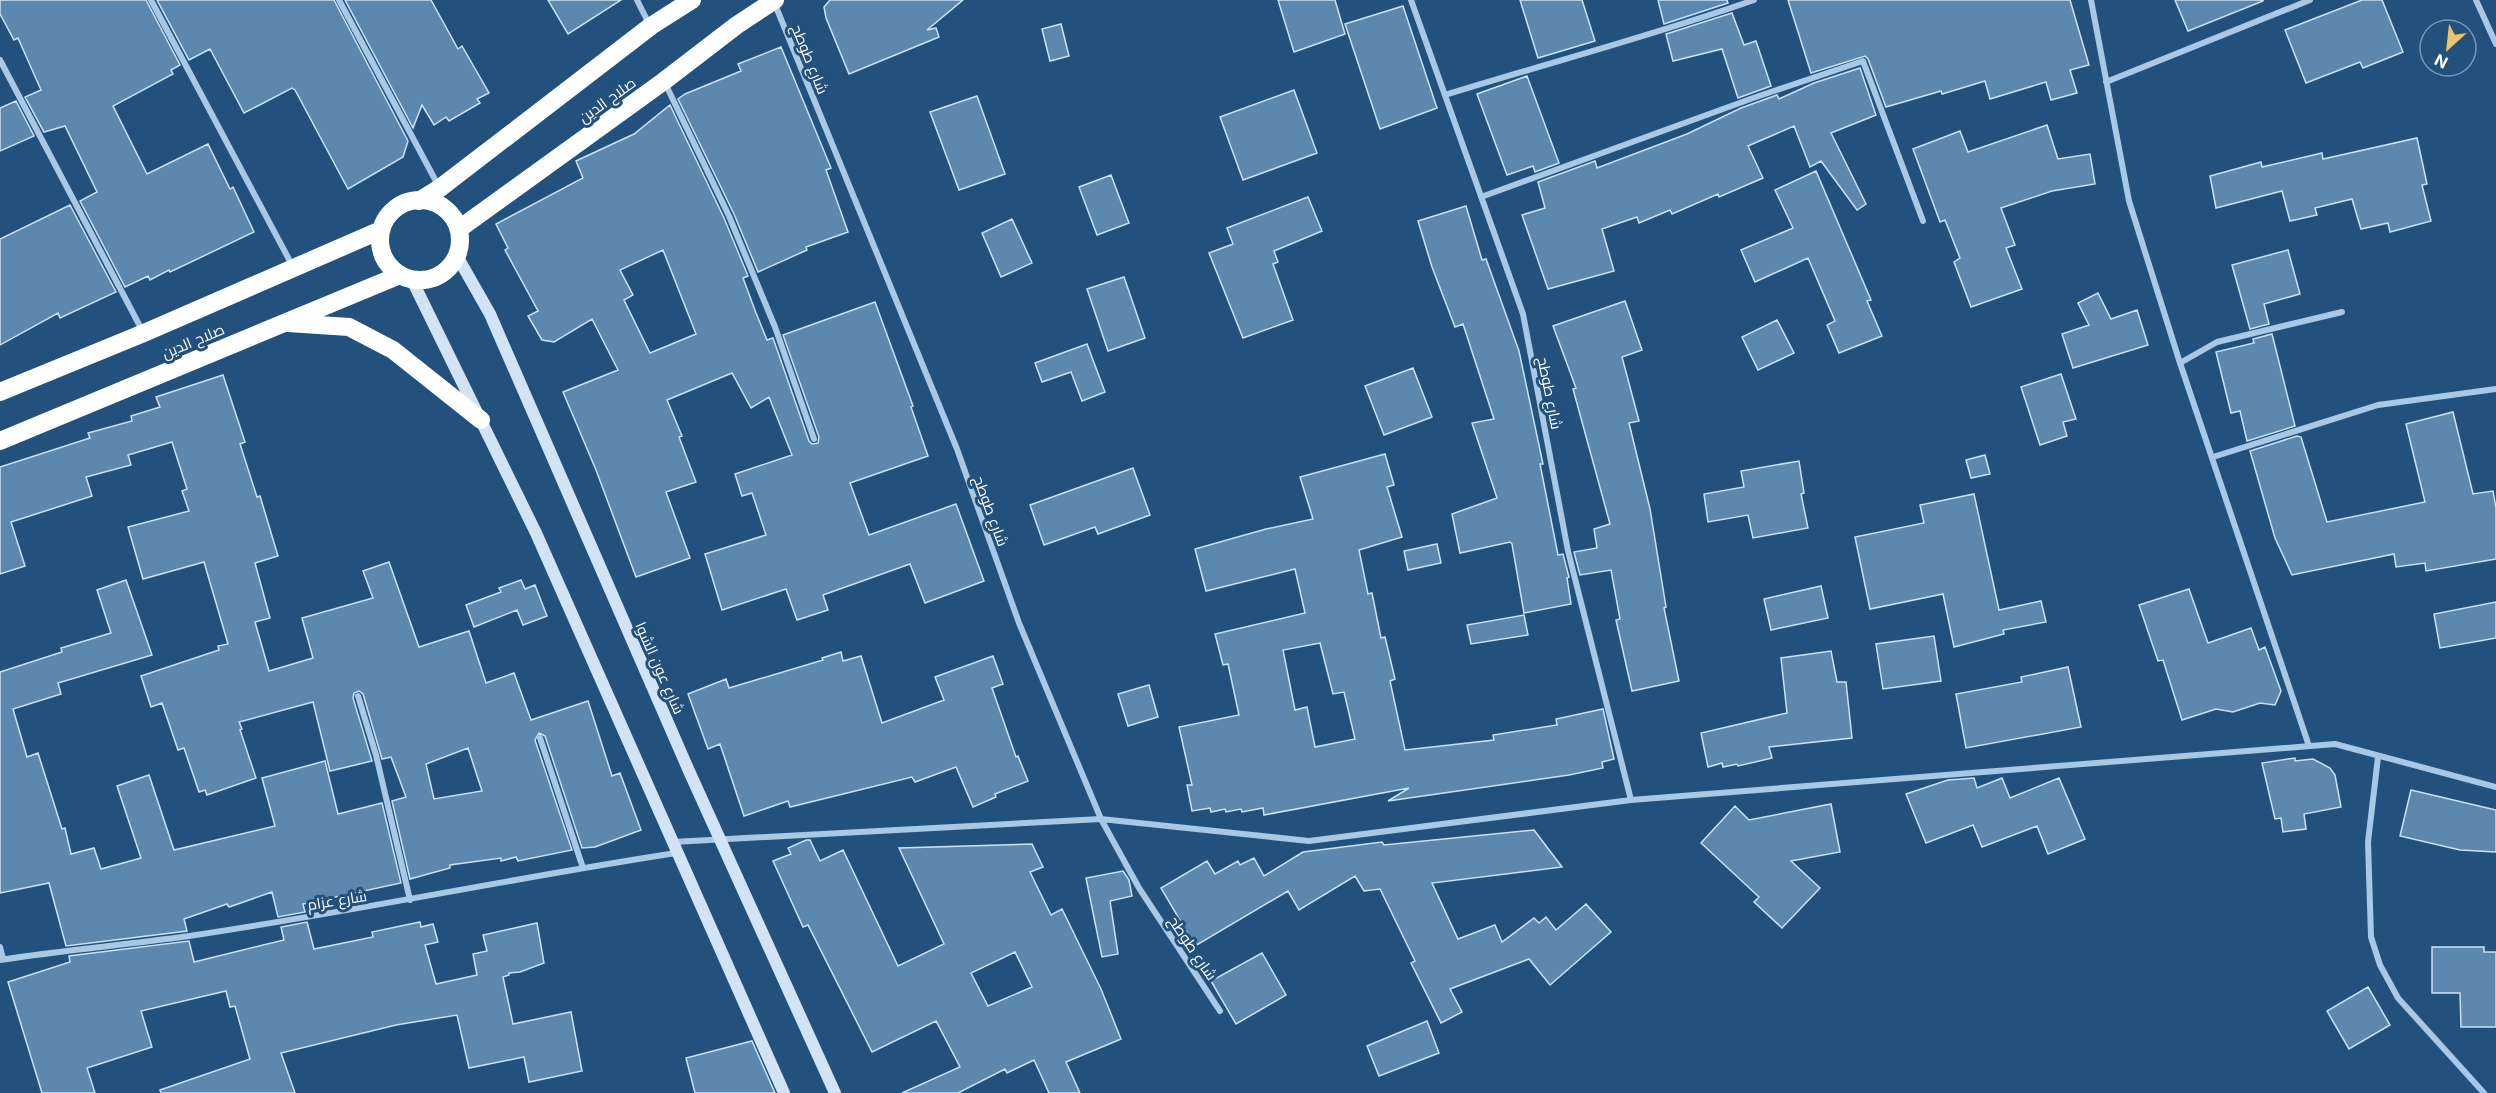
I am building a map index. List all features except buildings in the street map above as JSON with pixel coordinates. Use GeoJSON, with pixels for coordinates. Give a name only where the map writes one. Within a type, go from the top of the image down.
{"type":"FeatureCollection","features":[{"type":"Feature","properties":{"kind":"highway","name":"صلاح الدين"},"geometry":{"type":"LineString","coordinates":[[419,201],[440,188],[651,26],[692,0]]}},
{"type":"Feature","properties":{"kind":"highway","name":"صلاح الدين"},"geometry":{"type":"LineString","coordinates":[[459,229],[664,81],[737,25],[774,1]]}},
{"type":"Feature","properties":{"kind":"highway"},"geometry":{"type":"LineString","coordinates":[[432,202],[452,217],[459,229],[460,243],[457,256],[450,267],[439,276],[426,280],[406,277],[389,266],[383,255],[380,243],[381,230],[387,218],[407,203],[432,202]]}},
{"type":"Feature","properties":{"kind":"highway","name":"صلاح الدين"},"geometry":{"type":"LineString","coordinates":[[0,392],[144,333],[381,230]]}},
{"type":"Feature","properties":{"kind":"highway","name":"صلاح الدين"},"geometry":{"type":"LineString","coordinates":[[0,441],[284,322],[406,277]]}},
{"type":"Feature","properties":{"kind":"highway"},"geometry":{"type":"LineString","coordinates":[[284,322],[349,327],[393,350],[481,420]]}},
{"type":"Feature","properties":{"kind":"main road","name":"شارع عون الشوا"},"geometry":{"type":"LineString","coordinates":[[457,256],[490,314],[583,533],[835,1093]]}},
{"type":"Feature","properties":{"kind":"main road"},"geometry":{"type":"LineString","coordinates":[[406,277],[481,420],[536,533],[784,1093]]}},
{"type":"Feature","properties":{"kind":"street"},"geometry":{"type":"LineString","coordinates":[[151,0],[294,268]]}},
{"type":"Feature","properties":{"kind":"street"},"geometry":{"type":"LineString","coordinates":[[339,0],[440,188]]}},
{"type":"Feature","properties":{"kind":"street"},"geometry":{"type":"LineString","coordinates":[[637,0],[651,26]]}},
{"type":"Feature","properties":{"kind":"street","name":"شارع طوطح"},"geometry":{"type":"LineString","coordinates":[[1411,0],[1523,314],[1568,551],[1631,800]]}},
{"type":"Feature","properties":{"kind":"street"},"geometry":{"type":"LineString","coordinates":[[1445,95],[1545,63],[1678,27],[1754,0]]}},
{"type":"Feature","properties":{"kind":"street"},"geometry":{"type":"LineString","coordinates":[[2091,0],[2129,201],[2180,363],[2309,746]]}},
{"type":"Feature","properties":{"kind":"street"},"geometry":{"type":"LineString","coordinates":[[2106,82],[2310,0]]}},
{"type":"Feature","properties":{"kind":"street"},"geometry":{"type":"LineString","coordinates":[[2476,0],[2496,44]]}},
{"type":"Feature","properties":{"kind":"street","name":"شارع طوطح"},"geometry":{"type":"LineString","coordinates":[[774,1],[957,449],[1019,623],[1101,819],[1139,888],[1220,1011]]}},
{"type":"Feature","properties":{"kind":"street"},"geometry":{"type":"LineString","coordinates":[[0,60],[144,333]]}},
{"type":"Feature","properties":{"kind":"street"},"geometry":{"type":"LineString","coordinates":[[1481,197],[1711,113],[1863,61],[1923,221]]}},
{"type":"Feature","properties":{"kind":"street"},"geometry":{"type":"LineString","coordinates":[[664,81],[729,216],[775,327],[814,439]]}},
{"type":"Feature","properties":{"kind":"street"},"geometry":{"type":"LineString","coordinates":[[2180,363],[2217,342],[2342,312]]}},
{"type":"Feature","properties":{"kind":"street"},"geometry":{"type":"LineString","coordinates":[[2213,457],[2378,405],[2496,389]]}},
{"type":"Feature","properties":{"kind":"street"},"geometry":{"type":"LineString","coordinates":[[358,696],[376,755],[410,900]]}},
{"type":"Feature","properties":{"kind":"street"},"geometry":{"type":"LineString","coordinates":[[540,738],[583,868]]}},
{"type":"Feature","properties":{"kind":"street","name":"شارع عزام"},"geometry":{"type":"LineString","coordinates":[[2,959],[189,936],[410,900],[583,868],[674,847],[720,840],[1101,819],[1309,840],[1631,800],[2335,744],[2496,787]]}},
{"type":"Feature","properties":{"kind":"street"},"geometry":{"type":"LineString","coordinates":[[2378,757],[2368,842],[2371,937],[2380,965],[2398,998],[2484,1093]]}},
{"type":"Feature","properties":{"kind":"street"},"geometry":{"type":"LineString","coordinates":[[0,947],[2,959]]}}]}
